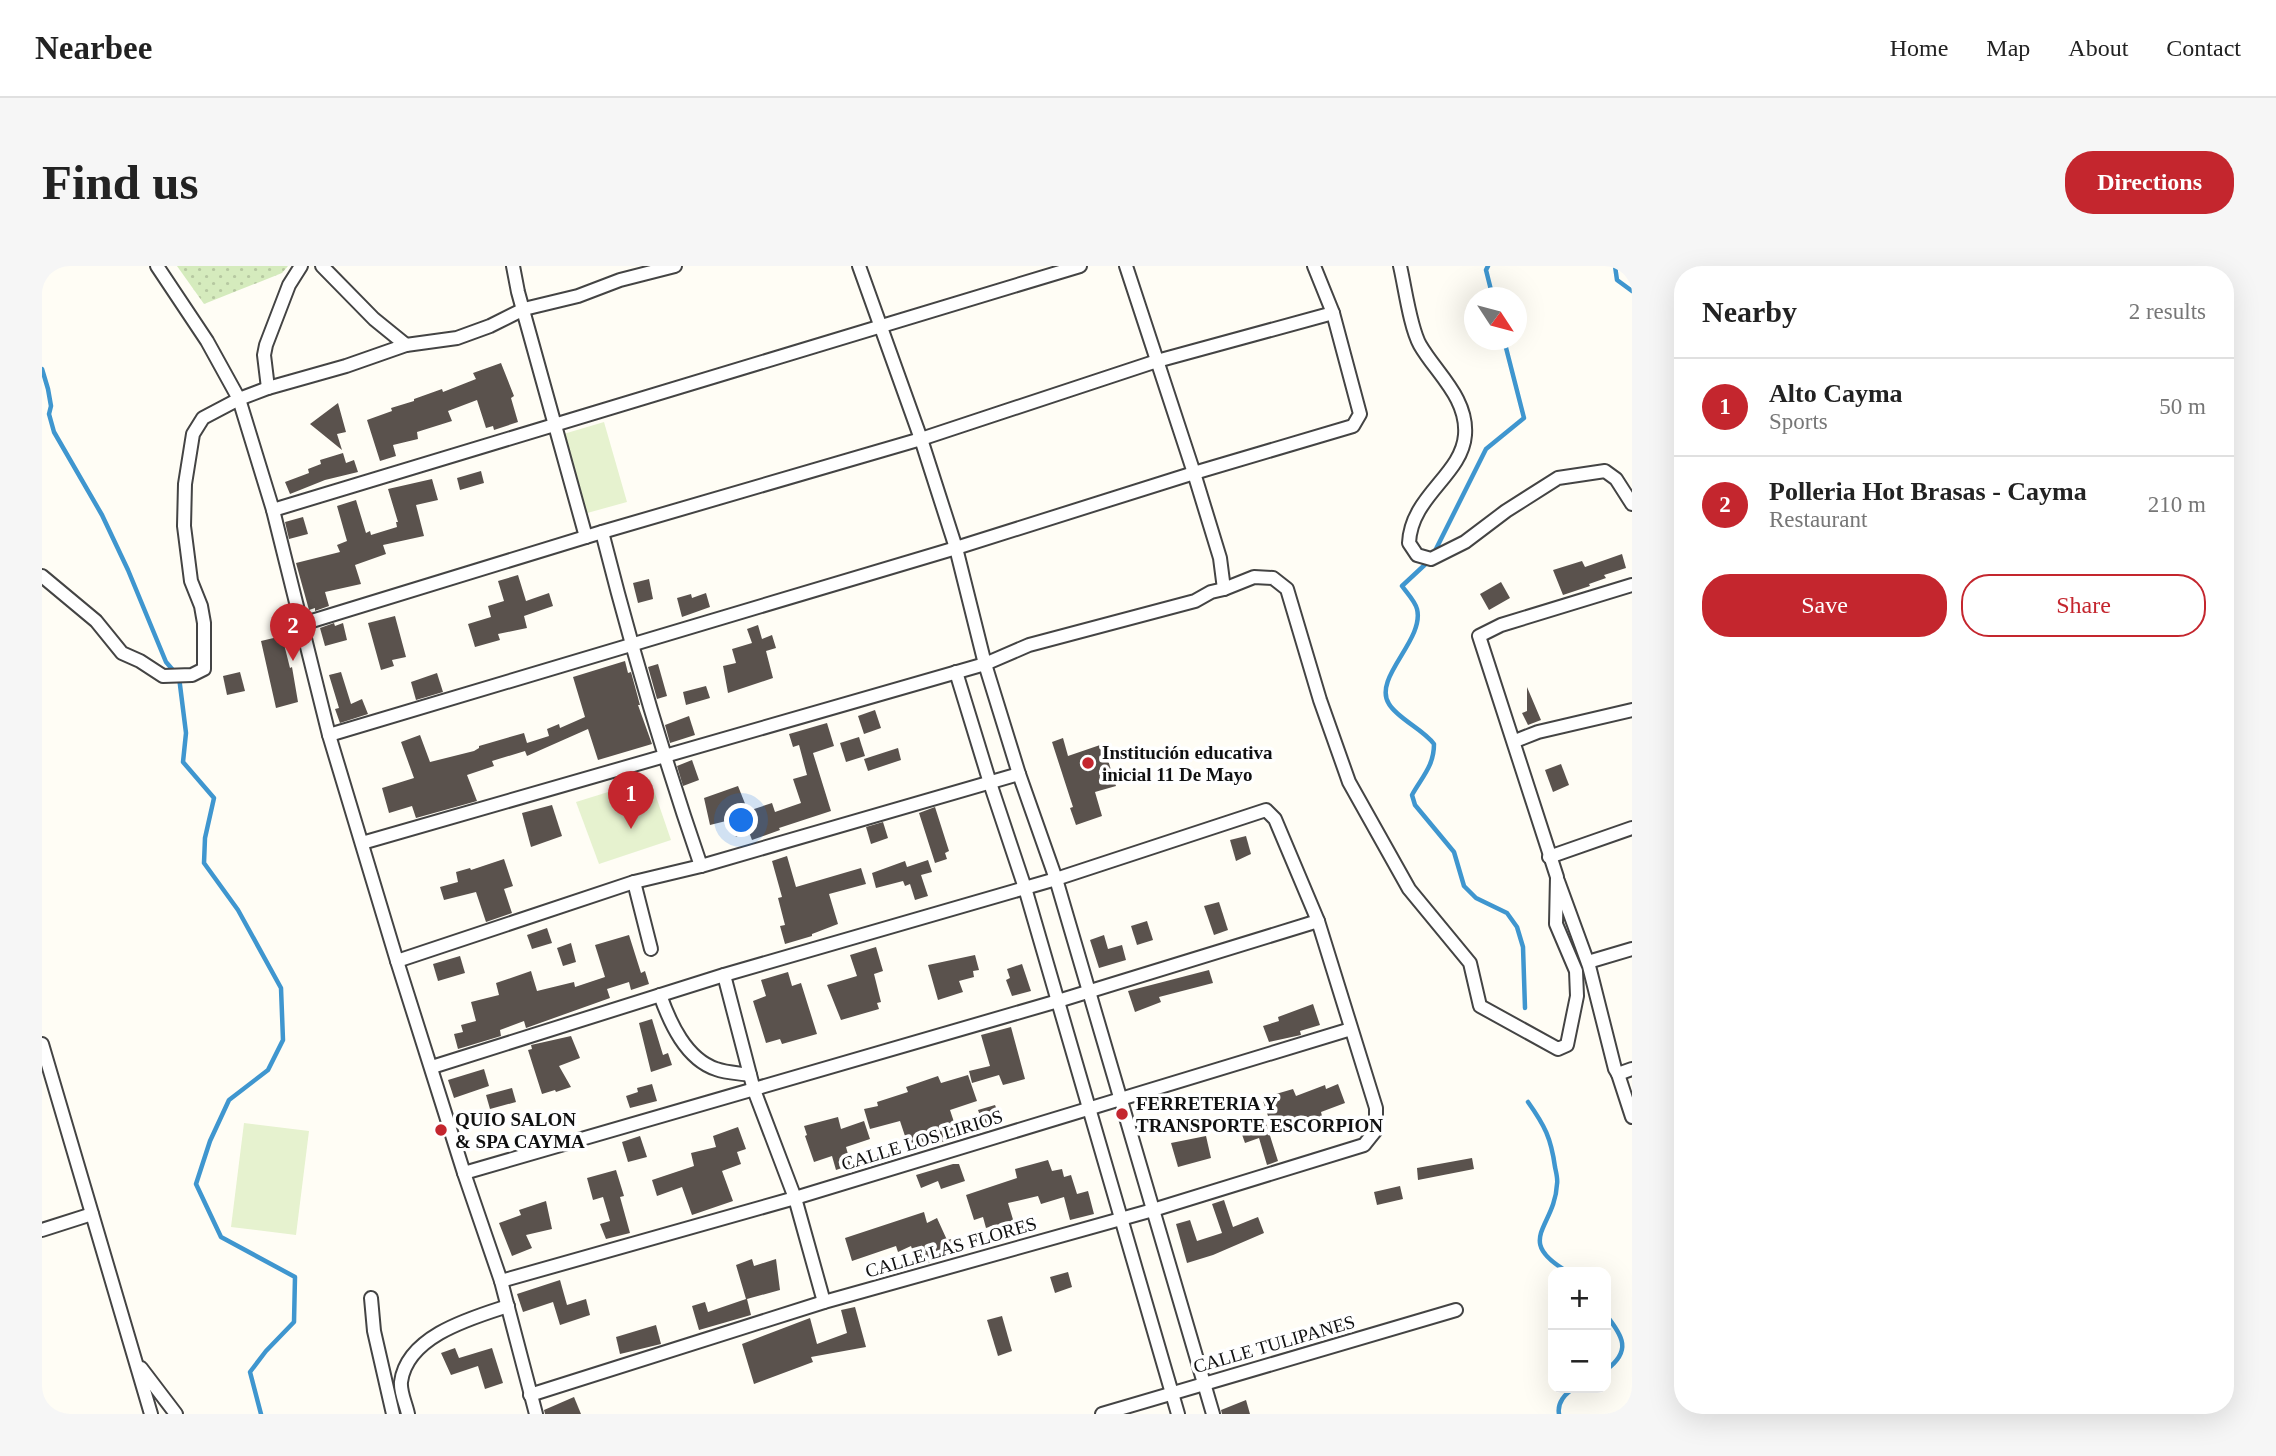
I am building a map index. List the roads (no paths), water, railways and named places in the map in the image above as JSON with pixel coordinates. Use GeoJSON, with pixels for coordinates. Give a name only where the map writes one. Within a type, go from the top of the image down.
{"type":"FeatureCollection","features":[{"type":"Feature","properties":{"kind":"street"},"geometry":{"type":"LineString","coordinates":[[157,266],[207,341],[239,399],[273,510],[329,735],[464,1174],[501,1281],[536,1414]]}},
{"type":"Feature","properties":{"kind":"street"},"geometry":{"type":"LineString","coordinates":[[268,388],[264,355],[266,345],[289,285],[302,266]]}},
{"type":"Feature","properties":{"kind":"street"},"geometry":{"type":"LineString","coordinates":[[323,266],[374,319],[406,345]]}},
{"type":"Feature","properties":{"kind":"street"},"geometry":{"type":"LineString","coordinates":[[513,266],[586,537]]}},
{"type":"Feature","properties":{"kind":"street"},"geometry":{"type":"LineString","coordinates":[[42,576],[96,621],[122,653],[140,660],[163,676],[192,675],[204,669],[205,640],[202,615],[186,555],[185,484],[193,433],[203,418],[239,399],[268,388],[346,366],[406,345],[457,338],[524,309],[578,296],[620,280],[675,266]]}},
{"type":"Feature","properties":{"kind":"street"},"geometry":{"type":"LineString","coordinates":[[859,266],[921,439],[956,548],[985,664],[1019,774],[1056,879],[1213,1414]]}},
{"type":"Feature","properties":{"kind":"street"},"geometry":{"type":"LineString","coordinates":[[273,510],[1080,266]]}},
{"type":"Feature","properties":{"kind":"street"},"geometry":{"type":"LineString","coordinates":[[1126,266],[1220,558],[1224,589]]}},
{"type":"Feature","properties":{"kind":"street"},"geometry":{"type":"LineString","coordinates":[[329,735],[956,548],[1353,426],[1360,414],[1333,313],[1314,266]]}},
{"type":"Feature","properties":{"kind":"street"},"geometry":{"type":"LineString","coordinates":[[1400,266],[1419,343],[1460,405],[1465,435],[1457,460],[1434,487],[1413,520],[1409,543],[1417,555],[1431,559],[1465,542],[1506,511],[1558,478],[1605,471],[1616,479],[1632,504]]}},
{"type":"Feature","properties":{"kind":"street"},"geometry":{"type":"LineString","coordinates":[[302,624],[602,532],[921,439],[1157,361],[1333,313]]}},
{"type":"Feature","properties":{"kind":"street"},"geometry":{"type":"LineString","coordinates":[[602,532],[663,755],[701,866]]}},
{"type":"Feature","properties":{"kind":"street"},"geometry":{"type":"LineString","coordinates":[[362,843],[985,664],[1029,645],[1195,601],[1211,592],[1254,577],[1273,578],[1287,589],[1320,700],[1349,782],[1409,889],[1470,963],[1480,1006],[1558,1049],[1567,1045],[1577,996],[1576,971],[1556,924],[1557,877]]}},
{"type":"Feature","properties":{"kind":"street"},"geometry":{"type":"LineString","coordinates":[[1632,585],[1501,625],[1479,636],[1515,741],[1549,857],[1588,962],[1615,1069],[1632,1117]]}},
{"type":"Feature","properties":{"kind":"street"},"geometry":{"type":"LineString","coordinates":[[956,672],[989,783],[1026,888],[1178,1414]]}},
{"type":"Feature","properties":{"kind":"street"},"geometry":{"type":"LineString","coordinates":[[1515,741],[1538,732],[1632,710]]}},
{"type":"Feature","properties":{"kind":"street"},"geometry":{"type":"LineString","coordinates":[[397,961],[634,881],[701,866],[1019,774]]}},
{"type":"Feature","properties":{"kind":"street"},"geometry":{"type":"LineString","coordinates":[[432,1067],[724,975],[1056,879],[1266,810],[1275,819],[1318,921],[1351,1029]]}},
{"type":"Feature","properties":{"kind":"street"},"geometry":{"type":"LineString","coordinates":[[1549,857],[1632,828]]}},
{"type":"Feature","properties":{"kind":"street"},"geometry":{"type":"LineString","coordinates":[[634,881],[651,949]]}},
{"type":"Feature","properties":{"kind":"street"},"geometry":{"type":"LineString","coordinates":[[464,1174],[1058,1001],[1318,921]]}},
{"type":"Feature","properties":{"kind":"street"},"geometry":{"type":"LineString","coordinates":[[1588,962],[1632,949]]}},
{"type":"Feature","properties":{"kind":"street"},"geometry":{"type":"LineString","coordinates":[[724,975],[754,1090],[794,1198],[824,1302]]}},
{"type":"Feature","properties":{"kind":"street"},"geometry":{"type":"LineString","coordinates":[[660,995],[670,1023],[698,1059],[717,1069],[750,1075]]}},
{"type":"Feature","properties":{"kind":"street","name":"CALLE LOS LIRIOS"},"geometry":{"type":"LineString","coordinates":[[501,1281],[794,1198],[1351,1029]]}},
{"type":"Feature","properties":{"kind":"street","name":"CALLE LAS FLORES"},"geometry":{"type":"LineString","coordinates":[[530,1395],[824,1302],[1121,1220],[1364,1145],[1376,1130],[1376,1108],[1351,1029]]}},
{"type":"Feature","properties":{"kind":"street"},"geometry":{"type":"LineString","coordinates":[[42,1044],[151,1414]]}},
{"type":"Feature","properties":{"kind":"street"},"geometry":{"type":"LineString","coordinates":[[1618,1074],[1632,1069]]}},
{"type":"Feature","properties":{"kind":"street"},"geometry":{"type":"LineString","coordinates":[[42,1230],[92,1214]]}},
{"type":"Feature","properties":{"kind":"street"},"geometry":{"type":"LineString","coordinates":[[371,1298],[374,1331],[393,1414]]}},
{"type":"Feature","properties":{"kind":"street"},"geometry":{"type":"LineString","coordinates":[[408,1414],[401,1384],[405,1367],[419,1348],[452,1328],[508,1306]]}},
{"type":"Feature","properties":{"kind":"street","name":"CALLE TULIPANES"},"geometry":{"type":"LineString","coordinates":[[1102,1414],[1456,1310]]}},
{"type":"Feature","properties":{"kind":"street"},"geometry":{"type":"LineString","coordinates":[[137,1362],[176,1414]]}},
{"type":"Feature","properties":{"kind":"waterway"},"geometry":{"type":"LineString","coordinates":[[1488,266],[1486,270],[1490,287]]}},
{"type":"Feature","properties":{"kind":"waterway"},"geometry":{"type":"LineString","coordinates":[[1615,266],[1617,280],[1632,291]]}},
{"type":"Feature","properties":{"kind":"waterway"},"geometry":{"type":"LineString","coordinates":[[1507,350],[1524,418],[1486,449],[1431,559],[1402,586],[1416,606],[1417,621],[1414,633],[1392,671],[1386,694],[1393,709],[1434,744],[1430,765],[1412,795],[1415,805],[1454,852],[1464,886],[1476,898],[1507,913],[1517,927],[1523,947],[1525,1008]]}},
{"type":"Feature","properties":{"kind":"waterway"},"geometry":{"type":"LineString","coordinates":[[42,369],[48,389],[51,406],[49,414],[54,432],[102,515],[166,662],[179,677],[186,733],[183,762],[214,798],[205,838],[204,863],[238,910],[281,988],[283,1040],[268,1070],[229,1100],[210,1141],[196,1184],[221,1237],[295,1277],[294,1322],[250,1372],[261,1414]]}},
{"type":"Feature","properties":{"kind":"waterway"},"geometry":{"type":"LineString","coordinates":[[1528,1102],[1546,1133],[1557,1178],[1555,1199],[1541,1232],[1540,1242],[1543,1251],[1561,1267]]}},
{"type":"Feature","properties":{"kind":"waterway"},"geometry":{"type":"LineString","coordinates":[[1611,1322],[1622,1343],[1622,1350],[1611,1366]]}},
{"type":"Feature","properties":{"kind":"waterway"},"geometry":{"type":"LineString","coordinates":[[1559,1414],[1559,1406],[1568,1393]]}},
{"type":"Feature","properties":{"kind":"place","name":"Polleria Hot Brasas - Cayma"},"geometry":{"type":"Point","coordinates":[293,661]}},
{"type":"Feature","properties":{"kind":"place","name":"Institución educativa inicial 11 De Mayo"},"geometry":{"type":"Point","coordinates":[1088,763]}},
{"type":"Feature","properties":{"kind":"place","name":"Alto Cayma"},"geometry":{"type":"Point","coordinates":[631,829]}},
{"type":"Feature","properties":{"kind":"place","name":"FERRETERIA Y TRANSPORTE ESCORPION"},"geometry":{"type":"Point","coordinates":[1122,1114]}},
{"type":"Feature","properties":{"kind":"place","name":"QUIO SALON & SPA CAYMA"},"geometry":{"type":"Point","coordinates":[441,1130]}}]}
